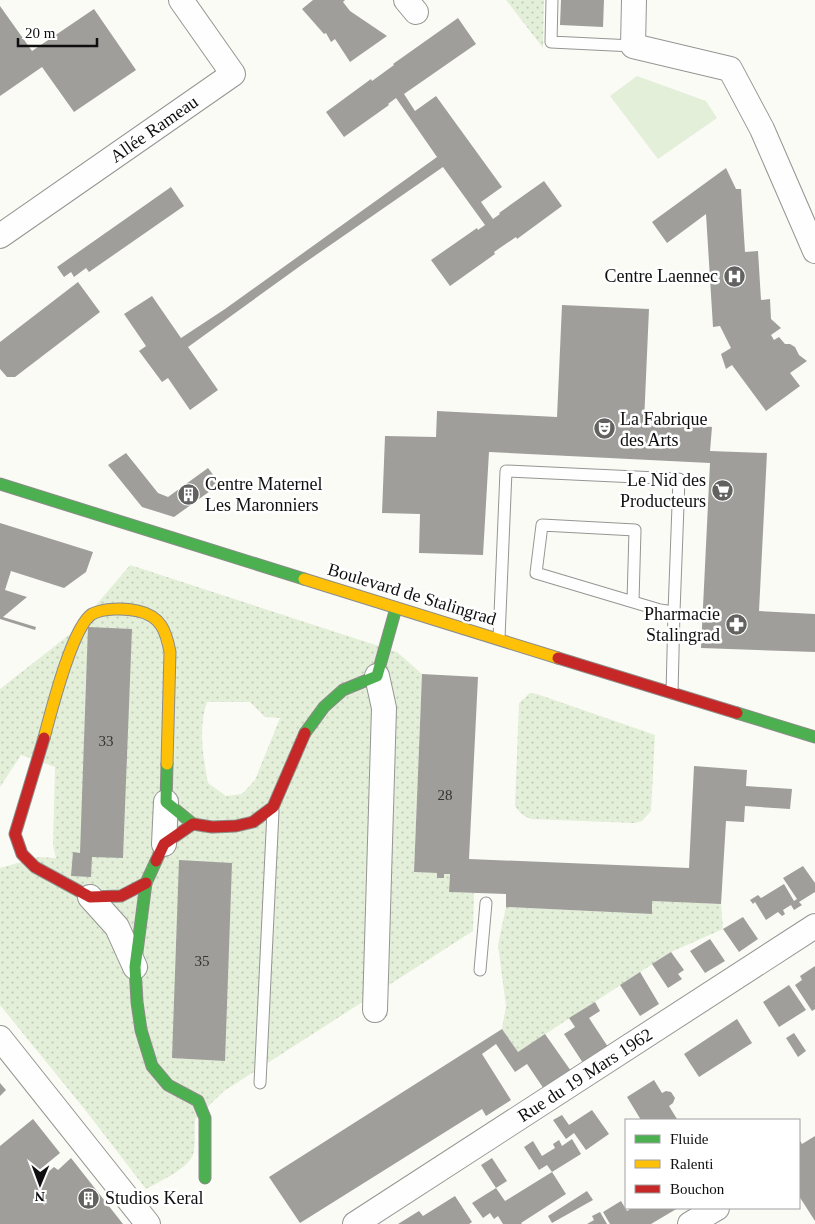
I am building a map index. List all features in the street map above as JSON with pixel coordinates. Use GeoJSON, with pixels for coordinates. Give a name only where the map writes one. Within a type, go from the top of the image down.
{"type":"FeatureCollection","features":[{"type":"Feature","properties":{"kind":"street","name":"Allée Rameau"},"geometry":{"type":"LineString","coordinates":[[0,236],[233,74],[180,0]]}},
{"type":"Feature","properties":{"kind":"street"},"geometry":{"type":"LineString","coordinates":[[634,0],[633,46],[730,69],[762,130],[815,251]]}},
{"type":"Feature","properties":{"kind":"street","name":"Boulevard de Stalingrad"},"geometry":{"type":"LineString","coordinates":[[0,484],[815,737]]}},
{"type":"Feature","properties":{"kind":"street"},"geometry":{"type":"LineString","coordinates":[[375,1010],[384,708],[377,676],[396,608]]}},
{"type":"Feature","properties":{"kind":"street"},"geometry":{"type":"LineString","coordinates":[[136,967],[116,927],[90,897],[35,867],[22,854],[15,834],[65,666],[83,623],[93,614],[110,610],[130,609],[148,613],[160,623],[167,635],[170,652],[164,844],[146,883],[136,967],[137,1002],[141,1030],[152,1066],[168,1086],[198,1101],[205,1118],[205,1178]]}},
{"type":"Feature","properties":{"kind":"street"},"geometry":{"type":"LineString","coordinates":[[166,802],[193,824],[236,826],[253,822],[274,807],[298,743],[308,726],[324,707],[343,690],[377,676]]}},
{"type":"Feature","properties":{"kind":"street"},"geometry":{"type":"LineString","coordinates":[[164,844],[193,824]]}},
{"type":"Feature","properties":{"kind":"street"},"geometry":{"type":"LineString","coordinates":[[90,897],[121,896],[146,883]]}},
{"type":"Feature","properties":{"kind":"street","name":"Rue du 19 Mars 1962"},"geometry":{"type":"LineString","coordinates":[[355,1224],[815,926]]}},
{"type":"Feature","properties":{"kind":"street"},"geometry":{"type":"LineString","coordinates":[[0,1038],[148,1224]]}},
{"type":"Feature","properties":{"kind":"street"},"geometry":{"type":"LineString","coordinates":[[690,1224],[715,1209]]}},
{"type":"Feature","properties":{"kind":"lane"},"geometry":{"type":"LineString","coordinates":[[552,0],[551,42],[633,46]]}},
{"type":"Feature","properties":{"kind":"lane"},"geometry":{"type":"LineString","coordinates":[[499,639],[506,471],[679,479],[672,693]]}},
{"type":"Feature","properties":{"kind":"lane"},"geometry":{"type":"LineString","coordinates":[[633,601],[636,530],[542,525],[536,573],[633,601],[674,612]]}},
{"type":"Feature","properties":{"kind":"lane"},"geometry":{"type":"LineString","coordinates":[[260,1083],[274,807]]}},
{"type":"Feature","properties":{"kind":"lane"},"geometry":{"type":"LineString","coordinates":[[480,970],[486,903]]}},
{"type":"Feature","properties":{"kind":"green space"},"geometry":{"type":"Polygon","coordinates":[[[506,0],[544,0],[543,48],[506,0]]]}},
{"type":"Feature","properties":{"kind":"green space"},"geometry":{"type":"Polygon","coordinates":[[[637,76],[706,101],[717,118],[658,159],[610,96],[637,76]]]}},
{"type":"Feature","properties":{"kind":"green space"},"geometry":{"type":"Polygon","coordinates":[[[130,565],[397,652],[422,674],[414,872],[437,873],[437,878],[444,878],[444,874],[450,874],[449,892],[474,893],[473,931],[224,1091],[195,1119],[194,1151],[190,1160],[172,1175],[146,1189],[0,1005],[0,868],[39,857],[56,858],[53,845],[55,767],[21,755],[0,787],[0,689],[74,631],[130,565]],[[207,702],[204,712],[202,742],[208,783],[226,796],[242,794],[255,780],[280,718],[265,717],[250,702],[207,702]]]}},
{"type":"Feature","properties":{"kind":"green space"},"geometry":{"type":"Polygon","coordinates":[[[530,693],[655,735],[651,811],[642,821],[635,823],[531,819],[518,811],[515,806],[519,703],[530,693]]]}},
{"type":"Feature","properties":{"kind":"green space"},"geometry":{"type":"Polygon","coordinates":[[[652,901],[721,904],[723,929],[671,952],[518,1052],[502,1029],[506,1006],[498,945],[506,907],[651,914],[652,901]]]}},
{"type":"Feature","properties":{"kind":"building"},"geometry":{"type":"Polygon","coordinates":[[[313,0],[345,0],[343,2],[350,11],[387,36],[350,62],[335,39],[331,42],[326,33],[324,34],[302,9],[313,0]]]}},
{"type":"Feature","properties":{"kind":"building"},"geometry":{"type":"Polygon","coordinates":[[[561,0],[604,0],[603,27],[560,25],[561,0]]]}},
{"type":"Feature","properties":{"kind":"building"},"geometry":{"type":"Polygon","coordinates":[[[0,6],[32,51],[94,9],[136,70],[74,112],[42,67],[0,96],[0,6]]]}},
{"type":"Feature","properties":{"kind":"building"},"geometry":{"type":"Polygon","coordinates":[[[458,18],[476,44],[404,94],[415,111],[436,96],[502,187],[481,202],[493,219],[544,181],[562,206],[517,239],[516,237],[494,252],[495,254],[450,286],[431,260],[477,228],[478,230],[485,225],[443,167],[188,347],[218,390],[190,410],[168,378],[162,382],[139,351],[146,346],[124,314],[152,296],[181,338],[225,309],[437,157],[396,98],[344,137],[326,112],[458,18]]]}},
{"type":"Feature","properties":{"kind":"building","name":"Centre Laennec"},"geometry":{"type":"Polygon","coordinates":[[[726,168],[736,189],[741,189],[745,252],[758,251],[761,300],[770,299],[771,319],[781,328],[771,335],[774,340],[779,337],[785,344],[795,347],[799,355],[807,361],[790,373],[800,386],[766,411],[732,365],[726,369],[721,354],[731,348],[720,326],[713,327],[706,214],[667,243],[652,222],[726,168]]]}},
{"type":"Feature","properties":{"kind":"building"},"geometry":{"type":"Polygon","coordinates":[[[171,187],[184,206],[89,272],[86,268],[74,277],[71,272],[64,277],[57,267],[171,187]]]}},
{"type":"Feature","properties":{"kind":"building"},"geometry":{"type":"Polygon","coordinates":[[[78,282],[100,312],[15,377],[7,377],[0,369],[0,342],[78,282]]]}},
{"type":"Feature","properties":{"kind":"building"},"geometry":{"type":"Polygon","coordinates":[[[562,305],[649,309],[644,422],[712,427],[710,451],[767,453],[759,611],[815,614],[815,652],[701,648],[710,463],[489,452],[483,555],[419,553],[420,514],[382,513],[385,436],[436,437],[437,411],[557,417],[562,305]]]}},
{"type":"Feature","properties":{"kind":"building"},"geometry":{"type":"Polygon","coordinates":[[[126,453],[158,493],[168,497],[208,468],[220,484],[174,517],[142,507],[108,465],[126,453]]]}},
{"type":"Feature","properties":{"kind":"building"},"geometry":{"type":"Polygon","coordinates":[[[0,523],[93,552],[86,572],[64,588],[11,571],[5,590],[27,597],[3,617],[36,627],[35,630],[0,619],[0,523]]]}},
{"type":"Feature","properties":{"kind":"building"},"geometry":{"type":"Polygon","coordinates":[[[88,627],[132,629],[123,858],[92,857],[91,877],[71,876],[73,852],[80,853],[88,627]]]}},
{"type":"Feature","properties":{"kind":"building"},"geometry":{"type":"Polygon","coordinates":[[[422,674],[478,677],[469,859],[689,868],[694,766],[747,770],[746,786],[792,789],[790,809],[745,806],[744,822],[726,821],[721,904],[652,901],[652,914],[506,907],[506,894],[449,892],[450,874],[444,874],[444,878],[437,878],[437,873],[414,872],[422,674]]]}},
{"type":"Feature","properties":{"kind":"building"},"geometry":{"type":"Polygon","coordinates":[[[179,860],[232,863],[225,1061],[172,1058],[179,860]]]}},
{"type":"Feature","properties":{"kind":"building"},"geometry":{"type":"Polygon","coordinates":[[[803,866],[815,883],[815,892],[799,902],[802,905],[794,910],[791,905],[783,910],[785,914],[782,916],[778,912],[766,920],[755,902],[753,904],[750,900],[758,895],[761,898],[784,884],[794,901],[797,899],[783,878],[803,866]]]}},
{"type":"Feature","properties":{"kind":"building"},"geometry":{"type":"Polygon","coordinates":[[[743,917],[758,939],[739,952],[723,929],[743,917]]]}},
{"type":"Feature","properties":{"kind":"building"},"geometry":{"type":"Polygon","coordinates":[[[710,939],[725,961],[705,973],[690,951],[710,939]]]}},
{"type":"Feature","properties":{"kind":"building"},"geometry":{"type":"Polygon","coordinates":[[[671,952],[684,970],[678,974],[682,979],[668,988],[652,964],[671,952]]]}},
{"type":"Feature","properties":{"kind":"building"},"geometry":{"type":"Polygon","coordinates":[[[815,966],[815,1009],[812,1011],[795,985],[802,980],[800,976],[815,966]]]}},
{"type":"Feature","properties":{"kind":"building"},"geometry":{"type":"Polygon","coordinates":[[[640,972],[659,1004],[640,1016],[620,985],[640,972]]]}},
{"type":"Feature","properties":{"kind":"building"},"geometry":{"type":"Polygon","coordinates":[[[789,985],[806,1010],[779,1027],[763,1002],[789,985]]]}},
{"type":"Feature","properties":{"kind":"building"},"geometry":{"type":"Polygon","coordinates":[[[595,1002],[600,1011],[589,1018],[608,1047],[583,1063],[564,1034],[575,1027],[569,1018],[595,1002]]]}},
{"type":"Feature","properties":{"kind":"building"},"geometry":{"type":"Polygon","coordinates":[[[737,1019],[752,1043],[699,1077],[684,1054],[737,1019]]]}},
{"type":"Feature","properties":{"kind":"building"},"geometry":{"type":"Polygon","coordinates":[[[502,1029],[518,1052],[545,1034],[571,1071],[544,1089],[527,1064],[515,1072],[496,1044],[482,1054],[511,1100],[486,1116],[482,1109],[300,1223],[269,1177],[502,1029]]]}},
{"type":"Feature","properties":{"kind":"building"},"geometry":{"type":"Polygon","coordinates":[[[794,1033],[806,1051],[798,1057],[786,1038],[794,1033]]]}},
{"type":"Feature","properties":{"kind":"building"},"geometry":{"type":"Polygon","coordinates":[[[654,1080],[662,1093],[666,1091],[671,1092],[675,1098],[669,1106],[677,1119],[640,1119],[627,1097],[654,1080]]]}},
{"type":"Feature","properties":{"kind":"building"},"geometry":{"type":"Polygon","coordinates":[[[0,1083],[6,1090],[0,1096],[0,1083]]]}},
{"type":"Feature","properties":{"kind":"building"},"geometry":{"type":"Polygon","coordinates":[[[592,1110],[609,1134],[586,1150],[574,1133],[566,1139],[553,1120],[562,1115],[569,1125],[592,1110]]]}},
{"type":"Feature","properties":{"kind":"building"},"geometry":{"type":"Polygon","coordinates":[[[33,1119],[60,1153],[33,1175],[38,1181],[54,1167],[58,1170],[71,1158],[123,1224],[0,1224],[0,1146],[33,1119]]]}},
{"type":"Feature","properties":{"kind":"building"},"geometry":{"type":"Polygon","coordinates":[[[815,1136],[815,1221],[800,1198],[800,1141],[802,1144],[815,1136]]]}},
{"type":"Feature","properties":{"kind":"building"},"geometry":{"type":"Polygon","coordinates":[[[572,1139],[581,1154],[552,1172],[547,1165],[539,1170],[524,1147],[533,1141],[542,1156],[555,1148],[553,1144],[559,1140],[562,1146],[572,1139]]]}},
{"type":"Feature","properties":{"kind":"building"},"geometry":{"type":"Polygon","coordinates":[[[492,1158],[507,1181],[496,1188],[481,1165],[492,1158]]]}},
{"type":"Feature","properties":{"kind":"building"},"geometry":{"type":"Polygon","coordinates":[[[552,1172],[566,1194],[522,1224],[503,1224],[498,1216],[494,1219],[490,1213],[483,1218],[472,1203],[496,1188],[505,1201],[552,1172]]]}},
{"type":"Feature","properties":{"kind":"building"},"geometry":{"type":"Polygon","coordinates":[[[587,1191],[593,1200],[552,1223],[548,1216],[587,1191]]]}},
{"type":"Feature","properties":{"kind":"building"},"geometry":{"type":"Polygon","coordinates":[[[455,1196],[472,1222],[469,1224],[398,1224],[419,1211],[423,1216],[455,1196]]]}},
{"type":"Feature","properties":{"kind":"building"},"geometry":{"type":"Polygon","coordinates":[[[621,1201],[627,1211],[630,1209],[676,1209],[651,1224],[610,1224],[603,1212],[621,1201]]]}},
{"type":"Feature","properties":{"kind":"building"},"geometry":{"type":"Polygon","coordinates":[[[600,1212],[607,1224],[587,1224],[594,1220],[592,1216],[600,1212]]]}},
{"type":"Feature","properties":{"kind":"traffic: fast"},"geometry":{"type":"LineString","coordinates":[[0,484],[304,579]]}},
{"type":"Feature","properties":{"kind":"traffic: fast"},"geometry":{"type":"LineString","coordinates":[[305,733],[324,707],[343,690],[377,676],[396,608]]}},
{"type":"Feature","properties":{"kind":"traffic: fast"},"geometry":{"type":"LineString","coordinates":[[737,713],[815,737]]}},
{"type":"Feature","properties":{"kind":"traffic: fast"},"geometry":{"type":"LineString","coordinates":[[167,764],[166,802],[193,824]]}},
{"type":"Feature","properties":{"kind":"traffic: fast"},"geometry":{"type":"LineString","coordinates":[[156,861],[146,883],[135,967],[141,1030],[152,1066],[168,1085],[198,1101],[205,1118],[205,1178]]}},
{"type":"Feature","properties":{"kind":"traffic: slow"},"geometry":{"type":"LineString","coordinates":[[304,579],[558,658]]}},
{"type":"Feature","properties":{"kind":"traffic: slow"},"geometry":{"type":"LineString","coordinates":[[44,738],[63,671],[84,622],[92,614],[102,611],[121,609],[138,611],[146,613],[161,626],[167,637],[170,652],[167,764]]}},
{"type":"Feature","properties":{"kind":"traffic: jam"},"geometry":{"type":"LineString","coordinates":[[558,658],[737,713]]}},
{"type":"Feature","properties":{"kind":"traffic: jam"},"geometry":{"type":"LineString","coordinates":[[156,861],[164,844],[193,824],[212,827],[236,826],[253,822],[273,807],[305,733]]}},
{"type":"Feature","properties":{"kind":"traffic: jam"},"geometry":{"type":"LineString","coordinates":[[44,738],[15,834],[22,854],[35,867],[90,897],[121,896],[146,883]]}},
{"type":"Feature","properties":{"kind":"place","name":"Centre Laennec"},"geometry":{"type":"Point","coordinates":[734,276]}},
{"type":"Feature","properties":{"kind":"place","name":"La Fabrique des Arts"},"geometry":{"type":"Point","coordinates":[604,429]}},
{"type":"Feature","properties":{"kind":"place","name":"Le Nid des Producteurs"},"geometry":{"type":"Point","coordinates":[722,490]}},
{"type":"Feature","properties":{"kind":"place","name":"Centre Maternel Les Maronniers"},"geometry":{"type":"Point","coordinates":[189,494]}},
{"type":"Feature","properties":{"kind":"place","name":"Pharmacie Stalingrad"},"geometry":{"type":"Point","coordinates":[736,624]}},
{"type":"Feature","properties":{"kind":"place","name":"Studios Keral"},"geometry":{"type":"Point","coordinates":[89,1198]}}]}
